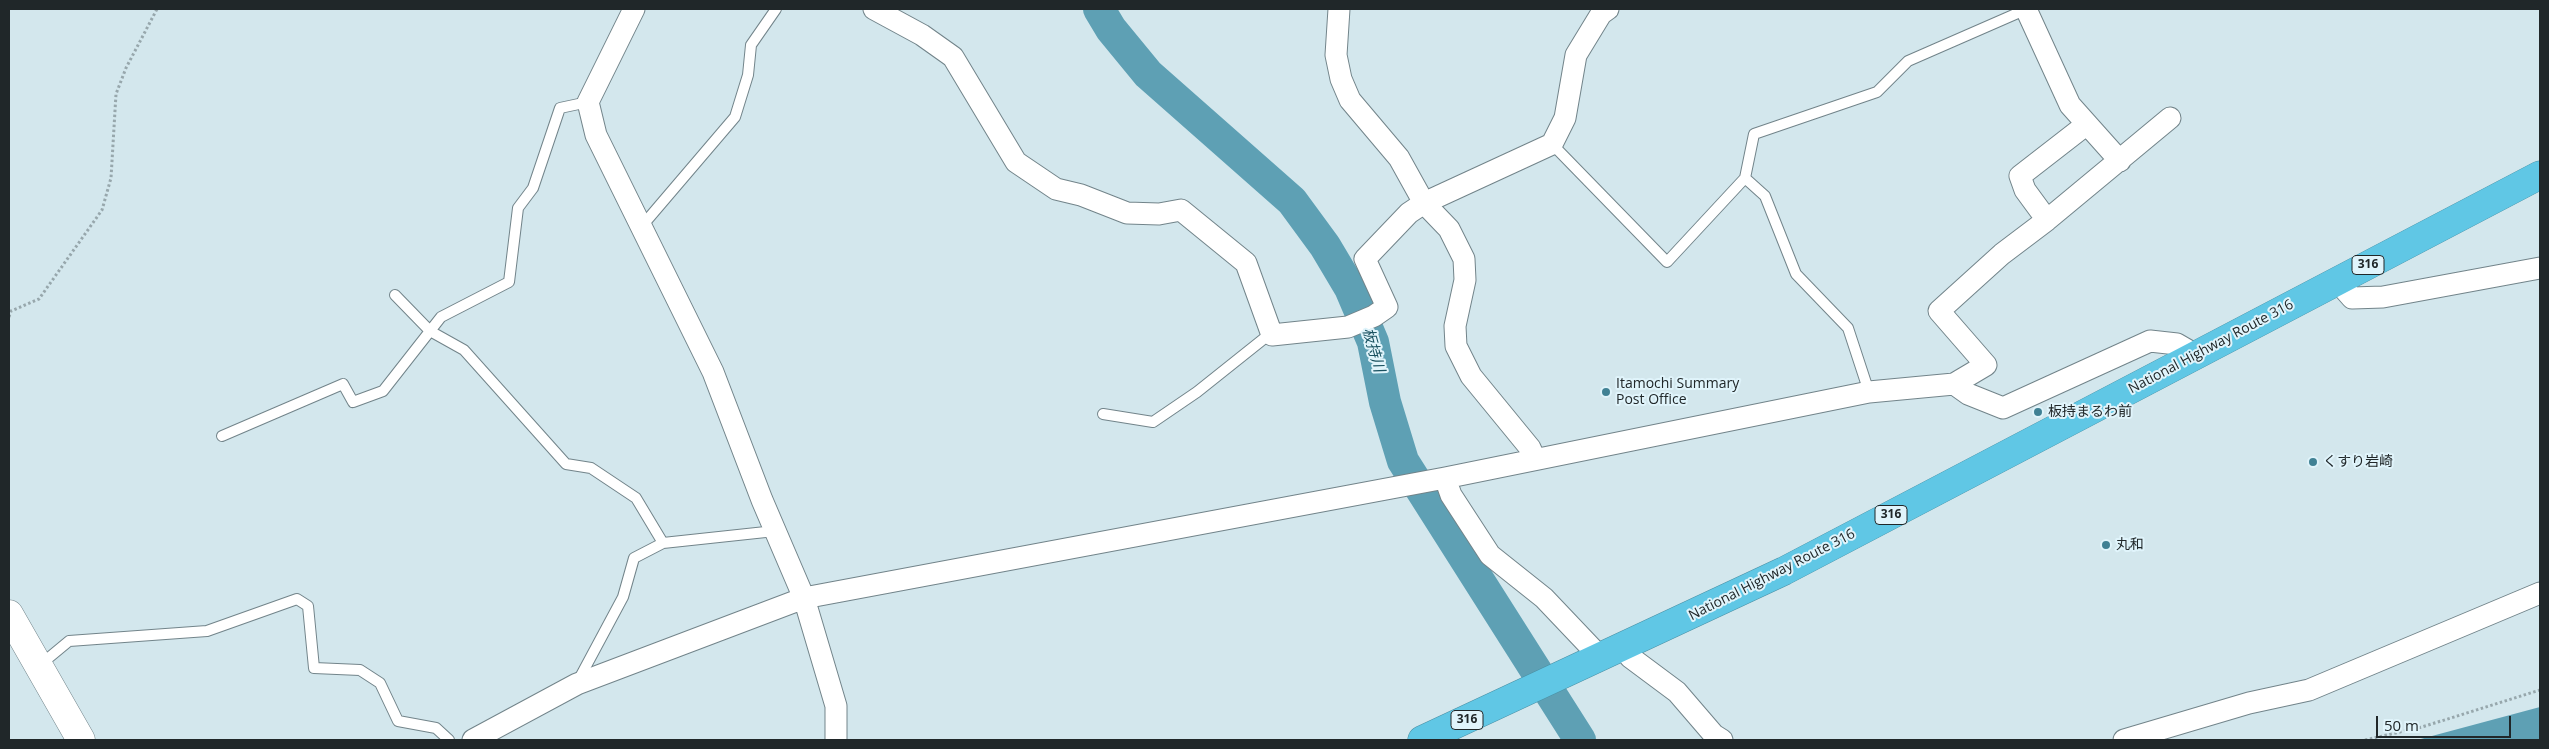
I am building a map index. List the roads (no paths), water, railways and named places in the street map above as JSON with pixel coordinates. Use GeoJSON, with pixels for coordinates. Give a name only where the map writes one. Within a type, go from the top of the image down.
{"type":"FeatureCollection","features":[{"type":"Feature","properties":{"kind":"highway","name":"National Highway Route 316"},"geometry":{"type":"LineString","coordinates":[[1422,740],[1784,572],[2540,175]]}},
{"type":"Feature","properties":{"kind":"street"},"geometry":{"type":"LineString","coordinates":[[634,9],[588,102],[596,135],[713,372],[775,530],[804,598],[836,706],[836,740]]}},
{"type":"Feature","properties":{"kind":"street"},"geometry":{"type":"LineString","coordinates":[[874,9],[922,35],[953,58],[1016,162],[1056,189],[1081,195],[1127,213],[1160,214],[1181,210],[1246,263],[1272,335],[1348,328],[1374,316],[1387,307],[1365,259],[1409,213],[1424,203],[1552,144],[1565,118],[1576,55],[1601,14],[1608,9]]}},
{"type":"Feature","properties":{"kind":"street"},"geometry":{"type":"LineString","coordinates":[[1339,9],[1336,55],[1341,79],[1350,100],[1399,158],[1424,203],[1449,229],[1464,259],[1465,280],[1455,326],[1456,346],[1471,376],[1530,448],[1535,459]]}},
{"type":"Feature","properties":{"kind":"street"},"geometry":{"type":"LineString","coordinates":[[2026,9],[2070,105],[2120,161]]}},
{"type":"Feature","properties":{"kind":"street"},"geometry":{"type":"LineString","coordinates":[[473,740],[577,684],[804,598],[1438,479],[1870,392],[1954,384],[1986,365],[1939,311],[2002,254],[2120,161],[2170,118]]}},
{"type":"Feature","properties":{"kind":"street"},"geometry":{"type":"LineString","coordinates":[[2047,220],[2025,190],[2020,176],[2087,124]]}},
{"type":"Feature","properties":{"kind":"street"},"geometry":{"type":"LineString","coordinates":[[2337,281],[2352,298],[2383,298],[2540,268]]}},
{"type":"Feature","properties":{"kind":"street"},"geometry":{"type":"LineString","coordinates":[[1954,384],[1968,394],[2003,408],[2150,341],[2177,344],[2196,354]]}},
{"type":"Feature","properties":{"kind":"street"},"geometry":{"type":"LineString","coordinates":[[1438,479],[1490,555],[1544,598],[1602,658],[1630,657],[1677,692],[1715,739]]}},
{"type":"Feature","properties":{"kind":"street"},"geometry":{"type":"LineString","coordinates":[[2124,740],[2248,703],[2309,690],[2540,593]]}},
{"type":"Feature","properties":{"kind":"street"},"geometry":{"type":"LineString","coordinates":[[9,614],[81,740]]}},
{"type":"Feature","properties":{"kind":"lane"},"geometry":{"type":"LineString","coordinates":[[642,226],[736,117],[748,74],[751,45],[776,9]]}},
{"type":"Feature","properties":{"kind":"lane"},"geometry":{"type":"LineString","coordinates":[[1552,144],[1668,262],[1745,178],[1754,134],[1877,92],[1908,61],[2026,9]]}},
{"type":"Feature","properties":{"kind":"lane"},"geometry":{"type":"LineString","coordinates":[[222,436],[343,384],[353,402],[383,391],[441,317],[509,282],[518,208],[533,188],[560,108],[588,102]]}},
{"type":"Feature","properties":{"kind":"lane"},"geometry":{"type":"LineString","coordinates":[[1745,178],[1764,196],[1796,274],[1848,328],[1870,392]]}},
{"type":"Feature","properties":{"kind":"lane"},"geometry":{"type":"LineString","coordinates":[[395,295],[430,331],[464,350],[566,464],[591,468],[636,498],[663,542]]}},
{"type":"Feature","properties":{"kind":"lane"},"geometry":{"type":"LineString","coordinates":[[1103,414],[1153,422],[1197,392],[1271,333]]}},
{"type":"Feature","properties":{"kind":"lane"},"geometry":{"type":"LineString","coordinates":[[577,684],[623,597],[634,558],[663,542],[775,530]]}},
{"type":"Feature","properties":{"kind":"lane"},"geometry":{"type":"LineString","coordinates":[[39,666],[69,641],[207,631],[297,599],[308,606],[314,668],[360,670],[380,683],[398,721],[436,728],[449,740]]}},
{"type":"Feature","properties":{"kind":"water"},"geometry":{"type":"Polygon","coordinates":[[[2540,707],[2540,740],[2417,740],[2540,707]]]}},
{"type":"Feature","properties":{"kind":"waterway","name":"板持川"},"geometry":{"type":"LineString","coordinates":[[1099,9],[1111,29],[1148,74],[1292,201],[1325,246],[1350,288],[1373,342],[1385,402],[1403,461],[1580,740]]}},
{"type":"Feature","properties":{"kind":"place","name":"Itamochi Summary Post Office"},"geometry":{"type":"Point","coordinates":[1606,392]}},
{"type":"Feature","properties":{"kind":"place","name":"板持まるわ前"},"geometry":{"type":"Point","coordinates":[2038,412]}},
{"type":"Feature","properties":{"kind":"place","name":"くすり岩崎"},"geometry":{"type":"Point","coordinates":[2313,462]}},
{"type":"Feature","properties":{"kind":"place","name":"丸和"},"geometry":{"type":"Point","coordinates":[2106,545]}}]}
